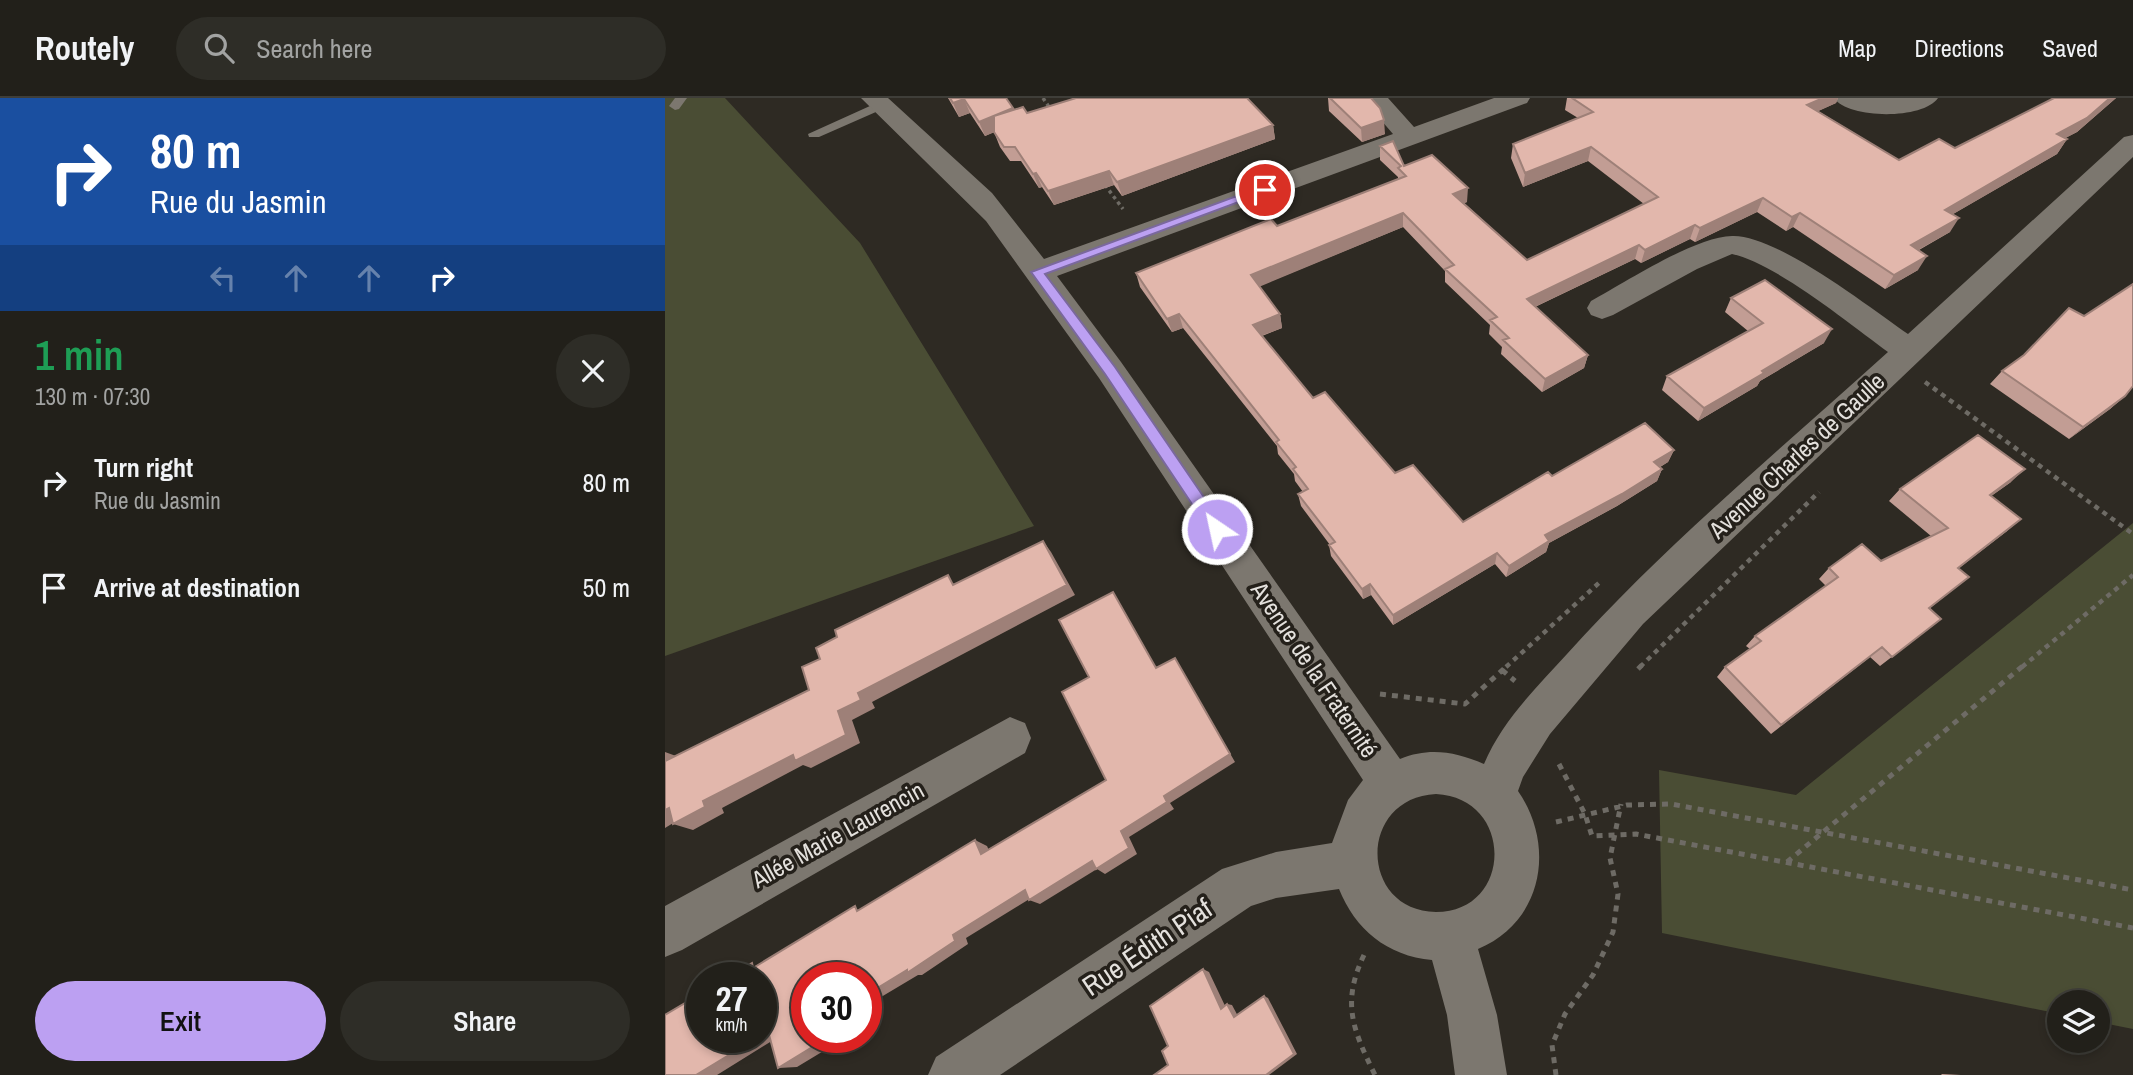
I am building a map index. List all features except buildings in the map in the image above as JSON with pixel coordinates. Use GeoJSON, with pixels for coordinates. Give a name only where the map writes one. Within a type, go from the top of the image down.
{"type":"FeatureCollection","features":[{"type":"Feature","properties":{"kind":"street"},"geometry":{"type":"LineString","coordinates":[[1374,98],[1410,137]]}},
{"type":"Feature","properties":{"kind":"street"},"geometry":{"type":"LineString","coordinates":[[1037,272],[1518,98]]}},
{"type":"Feature","properties":{"kind":"street"},"geometry":{"type":"LineString","coordinates":[[1846,98],[1883,108],[1900,107],[1926,98]]}},
{"type":"Feature","properties":{"kind":"street","name":"Avenue de la Fraternité"},"geometry":{"type":"LineString","coordinates":[[877,102],[982,199],[1110,370],[1391,783]]}},
{"type":"Feature","properties":{"kind":"street","name":"Avenue Charles de Gaulle"},"geometry":{"type":"LineString","coordinates":[[1504,814],[1511,756],[1535,720],[1629,612],[2133,143]]}},
{"type":"Feature","properties":{"kind":"street"},"geometry":{"type":"LineString","coordinates":[[1602,307],[1715,249],[1743,245],[1773,259],[1903,357]]}},
{"type":"Feature","properties":{"kind":"street","name":"Allée Marie Laurencin"},"geometry":{"type":"LineString","coordinates":[[665,933],[1010,738]]}},
{"type":"Feature","properties":{"kind":"street"},"geometry":{"type":"LineString","coordinates":[[1420,771],[1452,772],[1471,779],[1504,814],[1517,854],[1513,875],[1502,904],[1486,921],[1472,930],[1450,937],[1431,938],[1401,928],[1385,918],[1366,894],[1356,863],[1359,826],[1368,808],[1391,783],[1420,771]]}},
{"type":"Feature","properties":{"kind":"street","name":"Rue Édith Piaf"},"geometry":{"type":"LineString","coordinates":[[954,1075],[1239,886],[1276,874],[1356,863]]}},
{"type":"Feature","properties":{"kind":"street"},"geometry":{"type":"LineString","coordinates":[[1450,937],[1472,1015],[1481,1075]]}},
{"type":"Feature","properties":{"kind":"lane"},"geometry":{"type":"LineString","coordinates":[[814,134],[877,102]]}},
{"type":"Feature","properties":{"kind":"path"},"geometry":{"type":"LineString","coordinates":[[1043,98],[1058,120]]}},
{"type":"Feature","properties":{"kind":"path"},"geometry":{"type":"LineString","coordinates":[[1101,179],[1144,234]]}},
{"type":"Feature","properties":{"kind":"path"},"geometry":{"type":"LineString","coordinates":[[1903,357],[1928,384],[2133,534]]}},
{"type":"Feature","properties":{"kind":"path"},"geometry":{"type":"LineString","coordinates":[[1918,394],[1938,375]]}},
{"type":"Feature","properties":{"kind":"path"},"geometry":{"type":"LineString","coordinates":[[1634,673],[1820,490]]}},
{"type":"Feature","properties":{"kind":"path"},"geometry":{"type":"LineString","coordinates":[[1787,862],[2133,575]]}},
{"type":"Feature","properties":{"kind":"path"},"geometry":{"type":"LineString","coordinates":[[1340,710],[1367,692],[1465,704],[1606,577]]}},
{"type":"Feature","properties":{"kind":"path"},"geometry":{"type":"LineString","coordinates":[[1557,757],[1560,768],[1585,814],[1592,836],[1636,834],[2133,928]]}},
{"type":"Feature","properties":{"kind":"path"},"geometry":{"type":"LineString","coordinates":[[1504,814],[1585,814],[1621,804],[1671,804],[2133,890]]}},
{"type":"Feature","properties":{"kind":"path"},"geometry":{"type":"LineString","coordinates":[[1556,1075],[1552,1045],[1565,1014],[1593,975],[1613,932],[1618,894],[1611,858],[1621,804]]}},
{"type":"Feature","properties":{"kind":"path"},"geometry":{"type":"LineString","coordinates":[[1375,1075],[1354,1031],[1349,1013],[1350,996],[1359,963],[1385,918]]}},
{"type":"Feature","properties":{"kind":"green space"},"geometry":{"type":"Polygon","coordinates":[[[665,98],[725,98],[860,243],[1034,526],[665,656],[665,98]]]}},
{"type":"Feature","properties":{"kind":"green space"},"geometry":{"type":"Polygon","coordinates":[[[2133,523],[2133,1029],[2110,1024],[2110,990],[2047,990],[2047,1011],[1662,933],[1659,770],[1796,795],[2133,523]]]}},
{"type":"Feature","properties":{"kind":"route"},"geometry":{"type":"LineString","coordinates":[[1217,529],[1110,370],[1037,272],[1265,190]]}}]}
